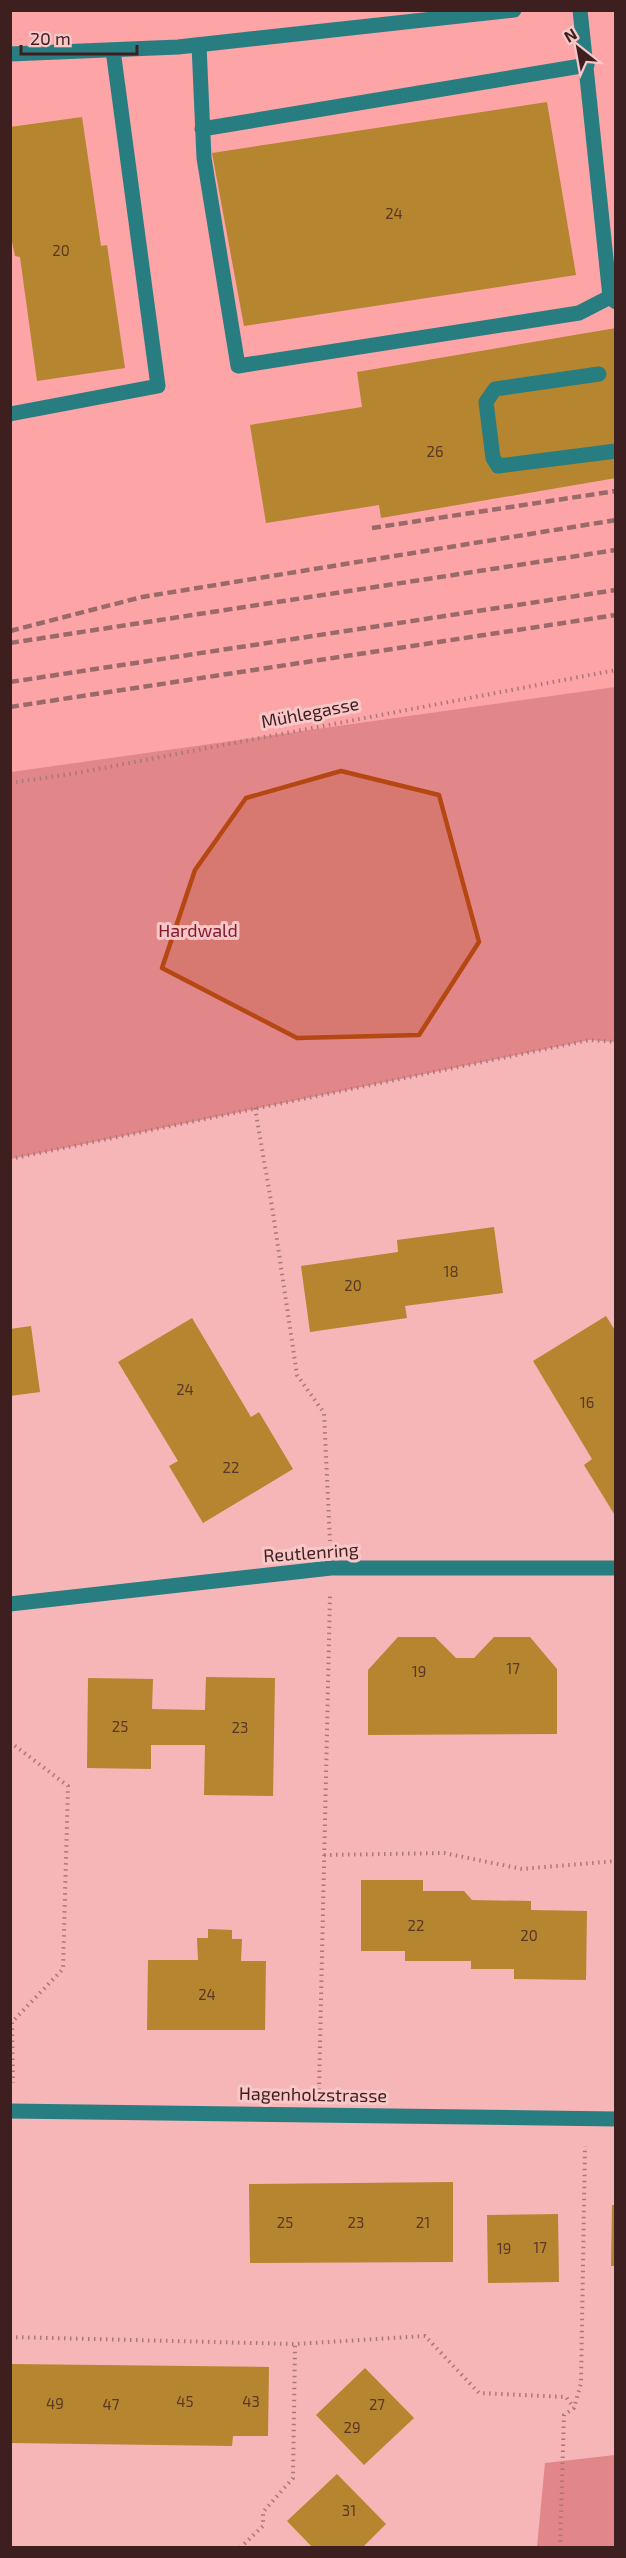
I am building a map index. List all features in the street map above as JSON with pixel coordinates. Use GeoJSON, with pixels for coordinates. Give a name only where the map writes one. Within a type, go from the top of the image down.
{"type":"FeatureCollection","features":[{"type":"Feature","properties":{"kind":"street"},"geometry":{"type":"LineString","coordinates":[[10,54],[199,45],[514,10]]}},
{"type":"Feature","properties":{"kind":"street"},"geometry":{"type":"LineString","coordinates":[[199,45],[204,158],[238,366],[579,313],[612,300],[580,10]]}},
{"type":"Feature","properties":{"kind":"street"},"geometry":{"type":"LineString","coordinates":[[10,414],[158,386],[113,50]]}},
{"type":"Feature","properties":{"kind":"street"},"geometry":{"type":"LineString","coordinates":[[202,129],[587,65]]}},
{"type":"Feature","properties":{"kind":"street"},"geometry":{"type":"LineString","coordinates":[[599,374],[495,389],[486,402],[493,458],[498,466],[615,451]]}},
{"type":"Feature","properties":{"kind":"street","name":"Reutlenring"},"geometry":{"type":"LineString","coordinates":[[10,1604],[331,1568],[615,1568]]}},
{"type":"Feature","properties":{"kind":"street","name":"Hagenholzstrasse"},"geometry":{"type":"LineString","coordinates":[[12,2110],[615,2119]]}},
{"type":"Feature","properties":{"kind":"path","name":"Mühlegasse"},"geometry":{"type":"LineString","coordinates":[[10,783],[77,773],[615,670]]}},
{"type":"Feature","properties":{"kind":"path"},"geometry":{"type":"LineString","coordinates":[[10,1159],[590,1040],[615,1042]]}},
{"type":"Feature","properties":{"kind":"path"},"geometry":{"type":"LineString","coordinates":[[255,1108],[297,1375],[324,1413],[331,1568],[319,2114]]}},
{"type":"Feature","properties":{"kind":"path"},"geometry":{"type":"LineString","coordinates":[[10,1742],[68,1786],[63,1970],[12,2022],[12,2110]]}},
{"type":"Feature","properties":{"kind":"path"},"geometry":{"type":"LineString","coordinates":[[324,1855],[444,1853],[522,1869],[615,1861]]}},
{"type":"Feature","properties":{"kind":"path"},"geometry":{"type":"LineString","coordinates":[[560,2547],[564,2415],[574,2408],[581,2383],[585,2119]]}},
{"type":"Feature","properties":{"kind":"path"},"geometry":{"type":"LineString","coordinates":[[10,2337],[295,2344],[425,2336],[479,2393],[566,2397],[574,2408]]}},
{"type":"Feature","properties":{"kind":"path"},"geometry":{"type":"LineString","coordinates":[[240,2547],[263,2526],[263,2512],[293,2478],[295,2344]]}},
{"type":"Feature","properties":{"kind":"highlighted area"},"geometry":{"type":"Polygon","coordinates":[[[341,771],[439,795],[479,942],[419,1035],[297,1038],[162,968],[195,870],[246,798],[341,771]]]}},
{"type":"Feature","properties":{"kind":"shaded area"},"geometry":{"type":"Polygon","coordinates":[[[10,11],[615,11],[615,687],[11,772],[10,11]]]}},
{"type":"Feature","properties":{"kind":"green space","name":"Hardwald"},"geometry":{"type":"Polygon","coordinates":[[[615,687],[615,1042],[590,1040],[11,1159],[11,772],[615,687]]]}},
{"type":"Feature","properties":{"kind":"green space"},"geometry":{"type":"Polygon","coordinates":[[[615,2455],[615,2547],[537,2547],[545,2463],[615,2455]]]}},
{"type":"Feature","properties":{"kind":"building"},"geometry":{"type":"Polygon","coordinates":[[[547,102],[576,275],[244,326],[212,153],[547,102]]]}},
{"type":"Feature","properties":{"kind":"building"},"geometry":{"type":"Polygon","coordinates":[[[82,117],[101,246],[107,245],[125,368],[37,381],[20,257],[15,256],[10,232],[10,127],[82,117]]]}},
{"type":"Feature","properties":{"kind":"building"},"geometry":{"type":"Polygon","coordinates":[[[616,328],[616,478],[381,518],[379,505],[266,523],[250,425],[362,407],[357,372],[616,328]]]}},
{"type":"Feature","properties":{"kind":"building"},"geometry":{"type":"Polygon","coordinates":[[[494,1227],[503,1293],[405,1306],[407,1318],[310,1332],[301,1266],[398,1252],[397,1240],[494,1227]]]}},
{"type":"Feature","properties":{"kind":"building"},"geometry":{"type":"Polygon","coordinates":[[[606,1316],[616,1332],[616,1517],[584,1465],[592,1459],[533,1361],[606,1316]]]}},
{"type":"Feature","properties":{"kind":"building"},"geometry":{"type":"Polygon","coordinates":[[[192,1318],[251,1417],[259,1412],[293,1469],[203,1523],[169,1466],[178,1461],[118,1362],[192,1318]]]}},
{"type":"Feature","properties":{"kind":"building"},"geometry":{"type":"Polygon","coordinates":[[[31,1326],[40,1392],[10,1396],[10,1329],[31,1326]]]}},
{"type":"Feature","properties":{"kind":"building"},"geometry":{"type":"Polygon","coordinates":[[[398,1637],[435,1637],[456,1658],[474,1658],[494,1637],[530,1637],[557,1669],[557,1734],[368,1735],[368,1670],[398,1637]]]}},
{"type":"Feature","properties":{"kind":"building"},"geometry":{"type":"Polygon","coordinates":[[[206,1677],[275,1678],[273,1796],[204,1795],[205,1745],[151,1745],[151,1769],[87,1768],[88,1678],[153,1679],[152,1709],[205,1710],[206,1677]]]}},
{"type":"Feature","properties":{"kind":"building"},"geometry":{"type":"Polygon","coordinates":[[[361,1880],[423,1880],[423,1891],[464,1891],[472,1900],[531,1901],[531,1910],[587,1911],[586,1980],[514,1979],[514,1969],[471,1969],[471,1961],[405,1961],[405,1951],[361,1951],[361,1880]]]}},
{"type":"Feature","properties":{"kind":"building"},"geometry":{"type":"Polygon","coordinates":[[[208,1929],[232,1930],[232,1939],[242,1939],[241,1961],[266,1961],[265,2030],[147,2030],[148,1960],[198,1960],[197,1938],[208,1938],[208,1929]]]}},
{"type":"Feature","properties":{"kind":"building"},"geometry":{"type":"Polygon","coordinates":[[[453,2182],[453,2262],[250,2263],[249,2184],[453,2182]]]}},
{"type":"Feature","properties":{"kind":"building"},"geometry":{"type":"Polygon","coordinates":[[[612,2205],[616,2205],[616,2266],[611,2266],[612,2205]]]}},
{"type":"Feature","properties":{"kind":"building"},"geometry":{"type":"Polygon","coordinates":[[[558,2214],[559,2282],[488,2283],[487,2215],[558,2214]]]}},
{"type":"Feature","properties":{"kind":"building"},"geometry":{"type":"Polygon","coordinates":[[[10,2364],[269,2367],[268,2436],[233,2436],[232,2446],[10,2443],[10,2364]]]}},
{"type":"Feature","properties":{"kind":"building"},"geometry":{"type":"Polygon","coordinates":[[[365,2368],[414,2418],[364,2465],[316,2415],[365,2368]]]}},
{"type":"Feature","properties":{"kind":"building"},"geometry":{"type":"Polygon","coordinates":[[[337,2474],[386,2524],[362,2548],[313,2548],[287,2521],[337,2474]]]}},
{"type":"Feature","properties":{"kind":"railway"},"geometry":{"type":"LineString","coordinates":[[372,528],[616,491]]}},
{"type":"Feature","properties":{"kind":"railway"},"geometry":{"type":"LineString","coordinates":[[10,631],[142,597],[616,520]]}},
{"type":"Feature","properties":{"kind":"railway"},"geometry":{"type":"LineString","coordinates":[[10,643],[616,550]]}},
{"type":"Feature","properties":{"kind":"railway"},"geometry":{"type":"LineString","coordinates":[[10,682],[616,590]]}},
{"type":"Feature","properties":{"kind":"railway"},"geometry":{"type":"LineString","coordinates":[[10,707],[616,615]]}}]}
